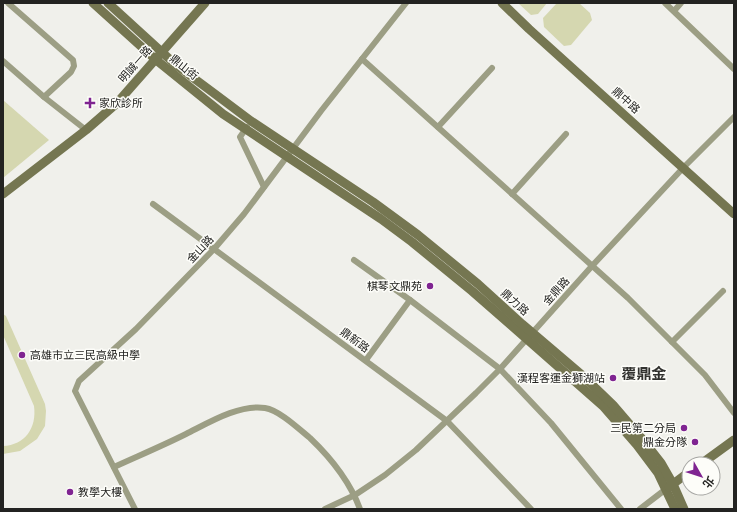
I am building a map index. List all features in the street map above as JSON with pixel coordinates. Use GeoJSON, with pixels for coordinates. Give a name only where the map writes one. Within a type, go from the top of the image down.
{"type":"FeatureCollection","features":[{"type":"Feature","properties":{"kind":"street"},"geometry":{"type":"LineString","coordinates":[[8,3],[73,60],[74,66],[70,72],[44,97]]}},
{"type":"Feature","properties":{"kind":"street","name":"鼎山街"},"geometry":{"type":"LineString","coordinates":[[93,3],[158,55],[188,74],[290,152]]}},
{"type":"Feature","properties":{"kind":"street","name":"鼎山街"},"geometry":{"type":"LineString","coordinates":[[108,3],[158,55],[208,102],[245,129],[290,152]]}},
{"type":"Feature","properties":{"kind":"street","name":"明誠一路"},"geometry":{"type":"LineString","coordinates":[[3,194],[86,130],[117,103],[205,3]]}},
{"type":"Feature","properties":{"kind":"street","name":"金山路"},"geometry":{"type":"LineString","coordinates":[[134,509],[75,391],[79,381],[136,329],[214,249],[244,214],[290,152],[406,3]]}},
{"type":"Feature","properties":{"kind":"street","name":"鼎中路"},"geometry":{"type":"LineString","coordinates":[[502,3],[734,214]]}},
{"type":"Feature","properties":{"kind":"street"},"geometry":{"type":"LineString","coordinates":[[665,3],[734,68]]}},
{"type":"Feature","properties":{"kind":"street"},"geometry":{"type":"LineString","coordinates":[[674,11],[681,3]]}},
{"type":"Feature","properties":{"kind":"street"},"geometry":{"type":"LineString","coordinates":[[362,59],[628,298],[705,375],[734,413]]}},
{"type":"Feature","properties":{"kind":"street"},"geometry":{"type":"LineString","coordinates":[[3,61],[44,97],[86,130]]}},
{"type":"Feature","properties":{"kind":"street"},"geometry":{"type":"LineString","coordinates":[[438,127],[492,68]]}},
{"type":"Feature","properties":{"kind":"street","name":"金鼎路"},"geometry":{"type":"LineString","coordinates":[[325,509],[355,494],[384,475],[416,450],[500,369],[592,266],[683,168],[734,117]]}},
{"type":"Feature","properties":{"kind":"street"},"geometry":{"type":"LineString","coordinates":[[251,121],[240,137],[264,187]]}},
{"type":"Feature","properties":{"kind":"street"},"geometry":{"type":"LineString","coordinates":[[512,194],[566,134]]}},
{"type":"Feature","properties":{"kind":"street","name":"鼎力路"},"geometry":{"type":"LineString","coordinates":[[290,152],[412,242],[529,336],[603,406],[670,486],[684,509]]}},
{"type":"Feature","properties":{"kind":"street","name":"鼎新路"},"geometry":{"type":"LineString","coordinates":[[153,204],[447,420],[531,509]]}},
{"type":"Feature","properties":{"kind":"street"},"geometry":{"type":"LineString","coordinates":[[354,260],[410,300],[500,369],[521,389],[552,423],[621,509]]}},
{"type":"Feature","properties":{"kind":"street"},"geometry":{"type":"LineString","coordinates":[[672,342],[722,291]]}},
{"type":"Feature","properties":{"kind":"street"},"geometry":{"type":"LineString","coordinates":[[366,360],[410,300]]}},
{"type":"Feature","properties":{"kind":"street"},"geometry":{"type":"LineString","coordinates":[[114,468],[219,418],[249,407],[266,408],[284,417],[319,446],[343,475],[355,494],[360,509]]}},
{"type":"Feature","properties":{"kind":"street"},"geometry":{"type":"LineString","coordinates":[[712,456],[734,440]]}},
{"type":"Feature","properties":{"kind":"street"},"geometry":{"type":"LineString","coordinates":[[640,509],[681,478]]}},
{"type":"Feature","properties":{"kind":"street","name":"鼎力路"},"geometry":{"type":"LineString","coordinates":[[670,486],[675,509]]}},
{"type":"Feature","properties":{"kind":"green space"},"geometry":{"type":"Polygon","coordinates":[[[518,3],[547,3],[538,14],[531,15],[518,3]]]}},
{"type":"Feature","properties":{"kind":"green space"},"geometry":{"type":"Polygon","coordinates":[[[557,3],[579,3],[590,13],[592,20],[571,45],[564,46],[544,27],[543,18],[557,3]]]}},
{"type":"Feature","properties":{"kind":"green space"},"geometry":{"type":"Polygon","coordinates":[[[3,100],[49,140],[3,178],[3,100]]]}},
{"type":"Feature","properties":{"kind":"green space"},"geometry":{"type":"Polygon","coordinates":[[[3,314],[6,316],[45,404],[46,411],[45,426],[37,439],[20,451],[3,454],[3,446],[18,442],[28,434],[34,421],[34,406],[3,335],[3,314]]]}},
{"type":"Feature","properties":{"kind":"place","name":"家欣診所"},"geometry":{"type":"Point","coordinates":[90,103]}},
{"type":"Feature","properties":{"kind":"place","name":"棋琴文鼎苑"},"geometry":{"type":"Point","coordinates":[430,286]}},
{"type":"Feature","properties":{"kind":"place","name":"高雄市立三民高級中學"},"geometry":{"type":"Point","coordinates":[22,355]}},
{"type":"Feature","properties":{"kind":"place","name":"漢程客運金獅湖站"},"geometry":{"type":"Point","coordinates":[613,378]}},
{"type":"Feature","properties":{"kind":"place","name":"三民第二分局"},"geometry":{"type":"Point","coordinates":[684,428]}},
{"type":"Feature","properties":{"kind":"place","name":"鼎金分隊"},"geometry":{"type":"Point","coordinates":[695,442]}},
{"type":"Feature","properties":{"kind":"place","name":"教學大樓"},"geometry":{"type":"Point","coordinates":[70,492]}},
{"type":"Feature","properties":{"kind":"district","name":"覆鼎金"},"geometry":{"type":"Point","coordinates":[644,373]}}]}
